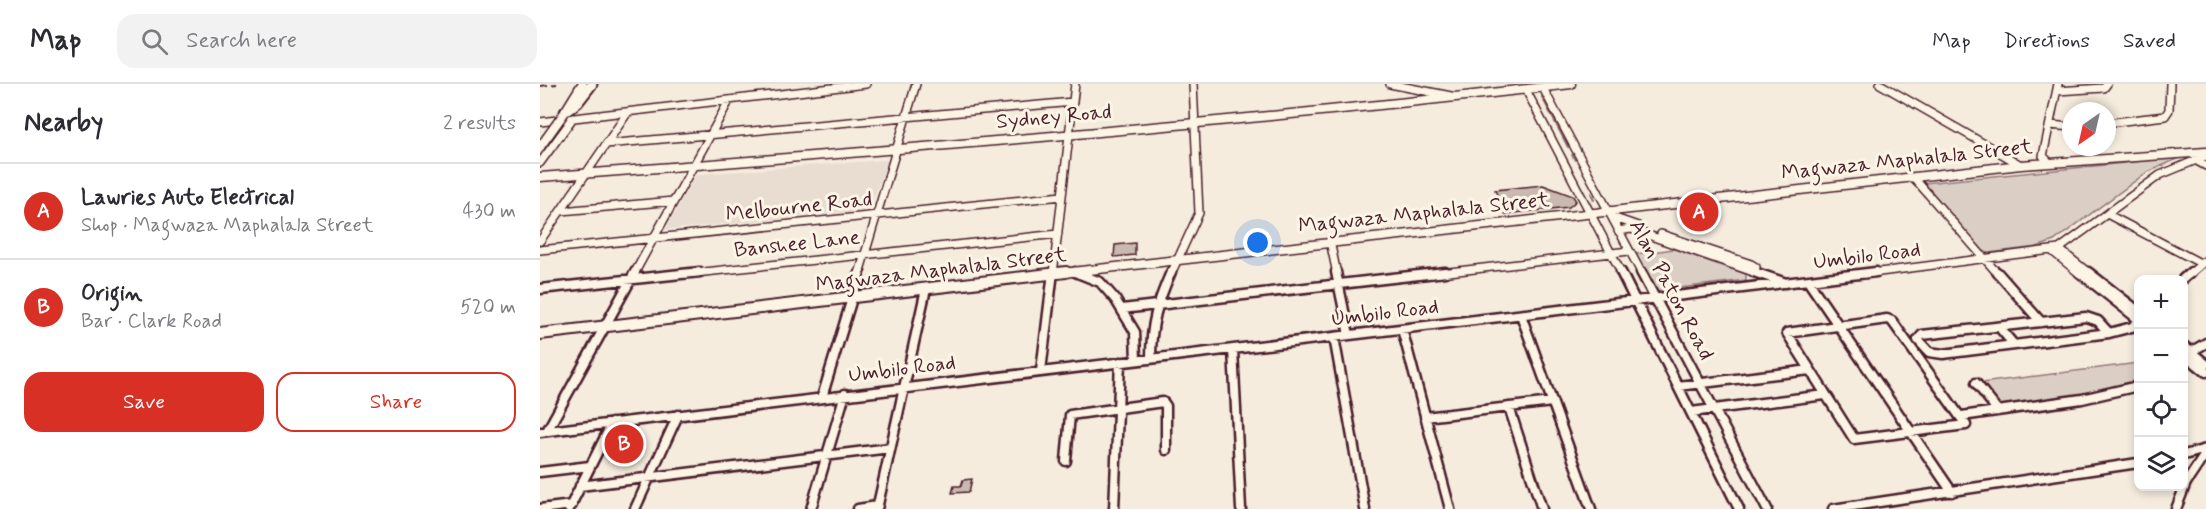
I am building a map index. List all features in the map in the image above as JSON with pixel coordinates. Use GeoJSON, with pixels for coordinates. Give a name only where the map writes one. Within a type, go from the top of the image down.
{"type":"FeatureCollection","features":[{"type":"Feature","properties":{"kind":"highway"},"geometry":{"type":"LineString","coordinates":[[569,115],[592,84]]}},
{"type":"Feature","properties":{"kind":"main road"},"geometry":{"type":"LineString","coordinates":[[540,147],[569,115],[582,84]]}},
{"type":"Feature","properties":{"kind":"main road","name":"Sydney Road"},"geometry":{"type":"LineString","coordinates":[[540,177],[898,150],[1460,97],[1571,84]]}},
{"type":"Feature","properties":{"kind":"main road","name":"Magwaza Maphalala Street"},"geometry":{"type":"LineString","coordinates":[[540,334],[1330,241],[1589,213],[1610,214],[2021,165],[2206,154]]}},
{"type":"Feature","properties":{"kind":"street"},"geometry":{"type":"LineString","coordinates":[[540,122],[569,115],[628,112],[866,84]]}},
{"type":"Feature","properties":{"kind":"street"},"geometry":{"type":"LineString","coordinates":[[822,397],[879,215],[916,84]]}},
{"type":"Feature","properties":{"kind":"street"},"geometry":{"type":"LineString","coordinates":[[1041,371],[1075,84]]}},
{"type":"Feature","properties":{"kind":"street"},"geometry":{"type":"LineString","coordinates":[[1151,358],[1151,330],[1156,305],[1199,213],[1193,84]]}},
{"type":"Feature","properties":{"kind":"street"},"geometry":{"type":"LineString","coordinates":[[1390,84],[1460,97]]}},
{"type":"Feature","properties":{"kind":"street"},"geometry":{"type":"LineString","coordinates":[[1880,84],[2021,165]]}},
{"type":"Feature","properties":{"kind":"street"},"geometry":{"type":"LineString","coordinates":[[2049,162],[2043,156],[2057,88],[2095,90],[2104,88],[2107,84]]}},
{"type":"Feature","properties":{"kind":"street"},"geometry":{"type":"LineString","coordinates":[[2116,122],[2165,116],[2169,110],[2169,84]]}},
{"type":"Feature","properties":{"kind":"street","name":"Alan Paton Road"},"geometry":{"type":"LineString","coordinates":[[1543,88],[1767,509]]}},
{"type":"Feature","properties":{"kind":"street","name":"Alan Paton Road"},"geometry":{"type":"LineString","coordinates":[[1526,90],[1612,253],[1739,509]]}},
{"type":"Feature","properties":{"kind":"street"},"geometry":{"type":"LineString","coordinates":[[544,431],[654,238],[729,100]]}},
{"type":"Feature","properties":{"kind":"street"},"geometry":{"type":"LineString","coordinates":[[606,144],[908,115],[1073,102]]}},
{"type":"Feature","properties":{"kind":"street"},"geometry":{"type":"LineString","coordinates":[[540,241],[628,112]]}},
{"type":"Feature","properties":{"kind":"street"},"geometry":{"type":"LineString","coordinates":[[540,164],[569,115]]}},
{"type":"Feature","properties":{"kind":"street"},"geometry":{"type":"LineString","coordinates":[[2050,125],[2062,126]]}},
{"type":"Feature","properties":{"kind":"street"},"geometry":{"type":"LineString","coordinates":[[1557,150],[1573,148]]}},
{"type":"Feature","properties":{"kind":"street","name":"Umbilo Road"},"geometry":{"type":"LineString","coordinates":[[544,431],[2056,250],[2160,175],[2206,154]]}},
{"type":"Feature","properties":{"kind":"street"},"geometry":{"type":"LineString","coordinates":[[2195,160],[2206,166]]}},
{"type":"Feature","properties":{"kind":"street"},"geometry":{"type":"LineString","coordinates":[[1914,178],[2041,322]]}},
{"type":"Feature","properties":{"kind":"street","name":"Melbourne Road"},"geometry":{"type":"LineString","coordinates":[[540,250],[1062,196]]}},
{"type":"Feature","properties":{"kind":"street"},"geometry":{"type":"LineString","coordinates":[[561,210],[674,201]]}},
{"type":"Feature","properties":{"kind":"street"},"geometry":{"type":"LineString","coordinates":[[1610,214],[1683,245]]}},
{"type":"Feature","properties":{"kind":"street"},"geometry":{"type":"LineString","coordinates":[[2107,214],[2204,262],[2188,275]]}},
{"type":"Feature","properties":{"kind":"street"},"geometry":{"type":"LineString","coordinates":[[1618,231],[1631,229],[1699,250],[1787,284]]}},
{"type":"Feature","properties":{"kind":"street","name":"Banshee Lane"},"geometry":{"type":"LineString","coordinates":[[540,289],[1058,234]]}},
{"type":"Feature","properties":{"kind":"street"},"geometry":{"type":"LineString","coordinates":[[1330,241],[1349,335]]}},
{"type":"Feature","properties":{"kind":"street"},"geometry":{"type":"LineString","coordinates":[[2056,250],[2134,316]]}},
{"type":"Feature","properties":{"kind":"street"},"geometry":{"type":"LineString","coordinates":[[1122,309],[1629,251]]}},
{"type":"Feature","properties":{"kind":"street"},"geometry":{"type":"LineString","coordinates":[[1075,272],[1100,282],[1122,309],[1135,332],[1136,360]]}},
{"type":"Feature","properties":{"kind":"street"},"geometry":{"type":"LineString","coordinates":[[2092,279],[2134,308]]}},
{"type":"Feature","properties":{"kind":"street"},"geometry":{"type":"LineString","coordinates":[[1808,281],[1952,492]]}},
{"type":"Feature","properties":{"kind":"street"},"geometry":{"type":"LineString","coordinates":[[858,509],[877,508],[926,289]]}},
{"type":"Feature","properties":{"kind":"street"},"geometry":{"type":"LineString","coordinates":[[1521,315],[1591,509]]}},
{"type":"Feature","properties":{"kind":"street"},"geometry":{"type":"LineString","coordinates":[[2109,333],[2088,316],[1922,335],[1918,340],[1925,350],[1936,354],[2109,333],[2134,322]]}},
{"type":"Feature","properties":{"kind":"street"},"geometry":{"type":"LineString","coordinates":[[1891,320],[1962,416],[1966,422],[1965,425],[1854,439],[1810,370],[1787,332],[1891,320]]}},
{"type":"Feature","properties":{"kind":"street"},"geometry":{"type":"LineString","coordinates":[[1999,327],[2014,345]]}},
{"type":"Feature","properties":{"kind":"street"},"geometry":{"type":"LineString","coordinates":[[1402,329],[1450,509]]}},
{"type":"Feature","properties":{"kind":"street"},"geometry":{"type":"LineString","coordinates":[[1334,337],[1365,509]]}},
{"type":"Feature","properties":{"kind":"street"},"geometry":{"type":"LineString","coordinates":[[2188,353],[2206,343]]}},
{"type":"Feature","properties":{"kind":"street"},"geometry":{"type":"LineString","coordinates":[[1233,349],[1241,509]]}},
{"type":"Feature","properties":{"kind":"street"},"geometry":{"type":"LineString","coordinates":[[1114,509],[1120,362]]}},
{"type":"Feature","properties":{"kind":"street"},"geometry":{"type":"LineString","coordinates":[[2201,362],[2206,372]]}},
{"type":"Feature","properties":{"kind":"street"},"geometry":{"type":"LineString","coordinates":[[1678,386],[1810,370]]}},
{"type":"Feature","properties":{"kind":"street"},"geometry":{"type":"LineString","coordinates":[[1976,383],[1998,411]]}},
{"type":"Feature","properties":{"kind":"street"},"geometry":{"type":"LineString","coordinates":[[1962,416],[2082,399],[2134,387]]}},
{"type":"Feature","properties":{"kind":"street"},"geometry":{"type":"LineString","coordinates":[[811,509],[844,394]]}},
{"type":"Feature","properties":{"kind":"street"},"geometry":{"type":"LineString","coordinates":[[1691,412],[1825,395]]}},
{"type":"Feature","properties":{"kind":"street"},"geometry":{"type":"LineString","coordinates":[[1425,417],[1552,402]]}},
{"type":"Feature","properties":{"kind":"street"},"geometry":{"type":"LineString","coordinates":[[1066,461],[1070,415],[1166,403],[1166,450]]}},
{"type":"Feature","properties":{"kind":"street"},"geometry":{"type":"LineString","coordinates":[[1509,407],[1542,509]]}},
{"type":"Feature","properties":{"kind":"street"},"geometry":{"type":"LineString","coordinates":[[635,509],[678,415]]}},
{"type":"Feature","properties":{"kind":"street"},"geometry":{"type":"LineString","coordinates":[[540,509],[571,507],[612,423]]}},
{"type":"Feature","properties":{"kind":"street"},"geometry":{"type":"LineString","coordinates":[[580,486],[890,448]]}},
{"type":"Feature","properties":{"kind":"street"},"geometry":{"type":"LineString","coordinates":[[2188,454],[2206,451]]}},
{"type":"Feature","properties":{"kind":"street"},"geometry":{"type":"LineString","coordinates":[[2188,474],[2206,451]]}},
{"type":"Feature","properties":{"kind":"street"},"geometry":{"type":"LineString","coordinates":[[1833,509],[2134,464]]}},
{"type":"Feature","properties":{"kind":"street"},"geometry":{"type":"LineString","coordinates":[[540,472],[590,466]]}},
{"type":"Feature","properties":{"kind":"street"},"geometry":{"type":"LineString","coordinates":[[2176,509],[2181,491]]}},
{"type":"Feature","properties":{"kind":"shaded area"},"geometry":{"type":"Polygon","coordinates":[[[2177,159],[2146,173],[2054,241],[2037,247],[1988,253],[1981,250],[1924,183],[2177,159]]]}},
{"type":"Feature","properties":{"kind":"shaded area"},"geometry":{"type":"Polygon","coordinates":[[[888,161],[869,210],[665,230],[694,177],[701,174],[888,161]]]}},
{"type":"Feature","properties":{"kind":"shaded area"},"geometry":{"type":"Polygon","coordinates":[[[1674,249],[1746,274],[1746,280],[1655,291],[1636,254],[1674,249]]]}},
{"type":"Feature","properties":{"kind":"shaded area"},"geometry":{"type":"Polygon","coordinates":[[[2134,364],[2134,385],[2001,409],[1981,383],[2134,364]]]}},
{"type":"Feature","properties":{"kind":"building"},"geometry":{"type":"Polygon","coordinates":[[[1543,185],[1573,196],[1576,201],[1569,207],[1505,214],[1495,190],[1543,185]]]}},
{"type":"Feature","properties":{"kind":"building"},"geometry":{"type":"Polygon","coordinates":[[[1135,243],[1135,255],[1114,257],[1115,245],[1135,243]]]}},
{"type":"Feature","properties":{"kind":"building"},"geometry":{"type":"Polygon","coordinates":[[[972,479],[969,492],[952,493],[954,486],[961,486],[963,480],[972,479]]]}},
{"type":"Feature","properties":{"kind":"waterway"},"geometry":{"type":"LineString","coordinates":[[1542,97],[1568,147]]}},
{"type":"Feature","properties":{"kind":"waterway"},"geometry":{"type":"LineString","coordinates":[[1572,155],[1575,160]]}},
{"type":"Feature","properties":{"kind":"waterway"},"geometry":{"type":"LineString","coordinates":[[1591,193],[1594,200]]}},
{"type":"Feature","properties":{"kind":"railway"},"geometry":{"type":"LineString","coordinates":[[540,86],[557,84]]}},
{"type":"Feature","properties":{"kind":"place","name":"Lawries Auto Electrical"},"geometry":{"type":"Point","coordinates":[1699,212]}},
{"type":"Feature","properties":{"kind":"place","name":"Origin"},"geometry":{"type":"Point","coordinates":[624,444]}}]}
